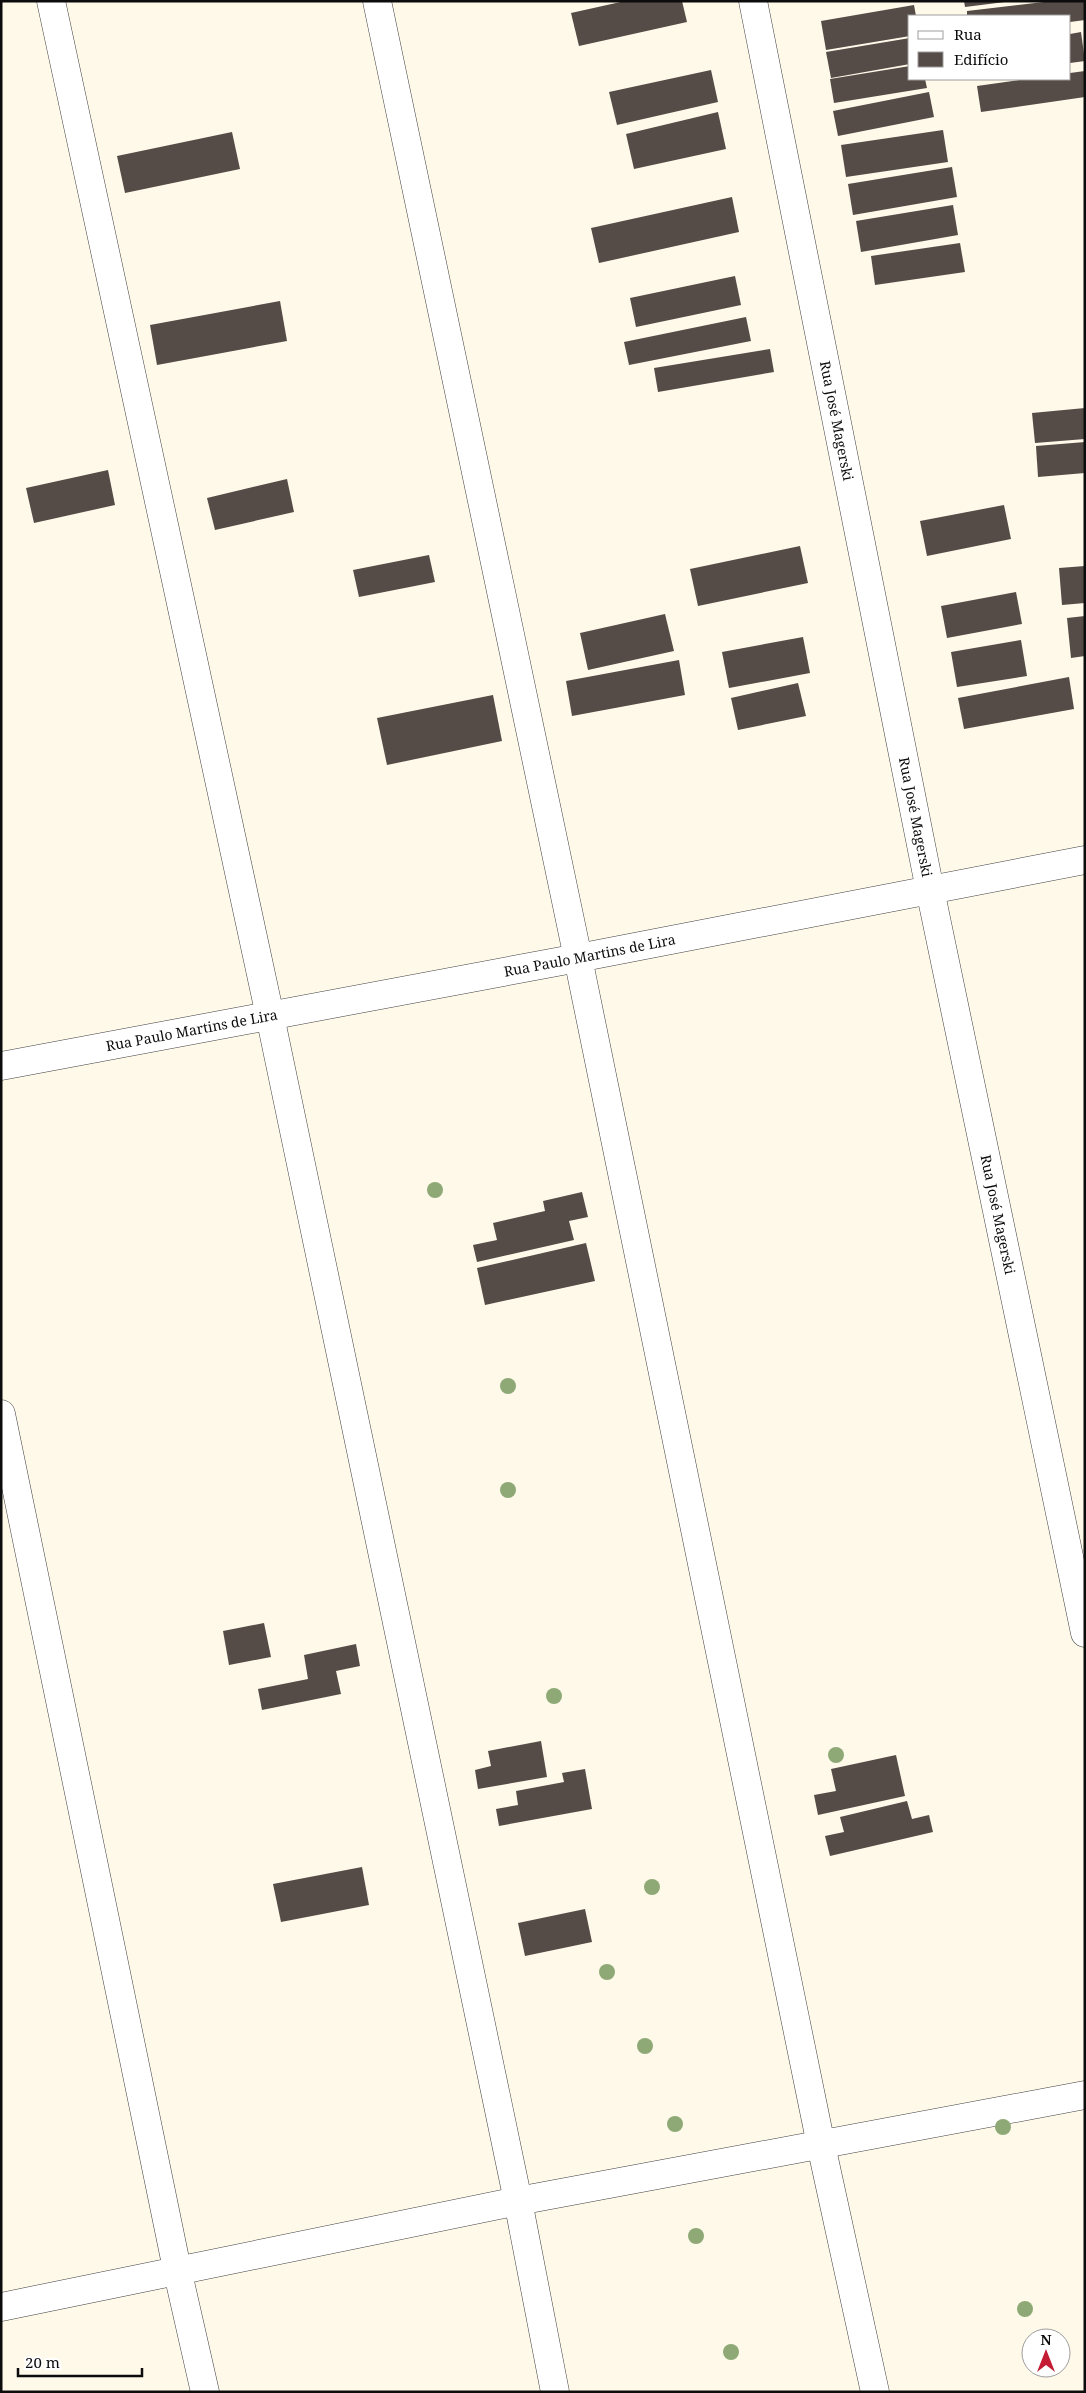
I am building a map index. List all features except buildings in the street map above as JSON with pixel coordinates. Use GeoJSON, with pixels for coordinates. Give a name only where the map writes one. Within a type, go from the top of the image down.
{"type":"FeatureCollection","features":[{"type":"Feature","properties":{"kind":"street"},"geometry":{"type":"LineString","coordinates":[[51,1],[270,1016],[518,2201],[555,2392]]}},
{"type":"Feature","properties":{"kind":"street"},"geometry":{"type":"LineString","coordinates":[[378,1],[578,958],[821,2145],[875,2392]]}},
{"type":"Feature","properties":{"kind":"street","name":"Rua José Magerski"},"geometry":{"type":"LineString","coordinates":[[753,1],[931,890],[1085,1633]]}},
{"type":"Feature","properties":{"kind":"street","name":"Rua Paulo Martins de Lira"},"geometry":{"type":"LineString","coordinates":[[1,1066],[578,958],[1085,860]]}},
{"type":"Feature","properties":{"kind":"street"},"geometry":{"type":"LineString","coordinates":[[1,1414],[177,2269],[205,2392]]}},
{"type":"Feature","properties":{"kind":"street"},"geometry":{"type":"LineString","coordinates":[[1,2307],[177,2269],[518,2201],[1085,2095]]}}]}
